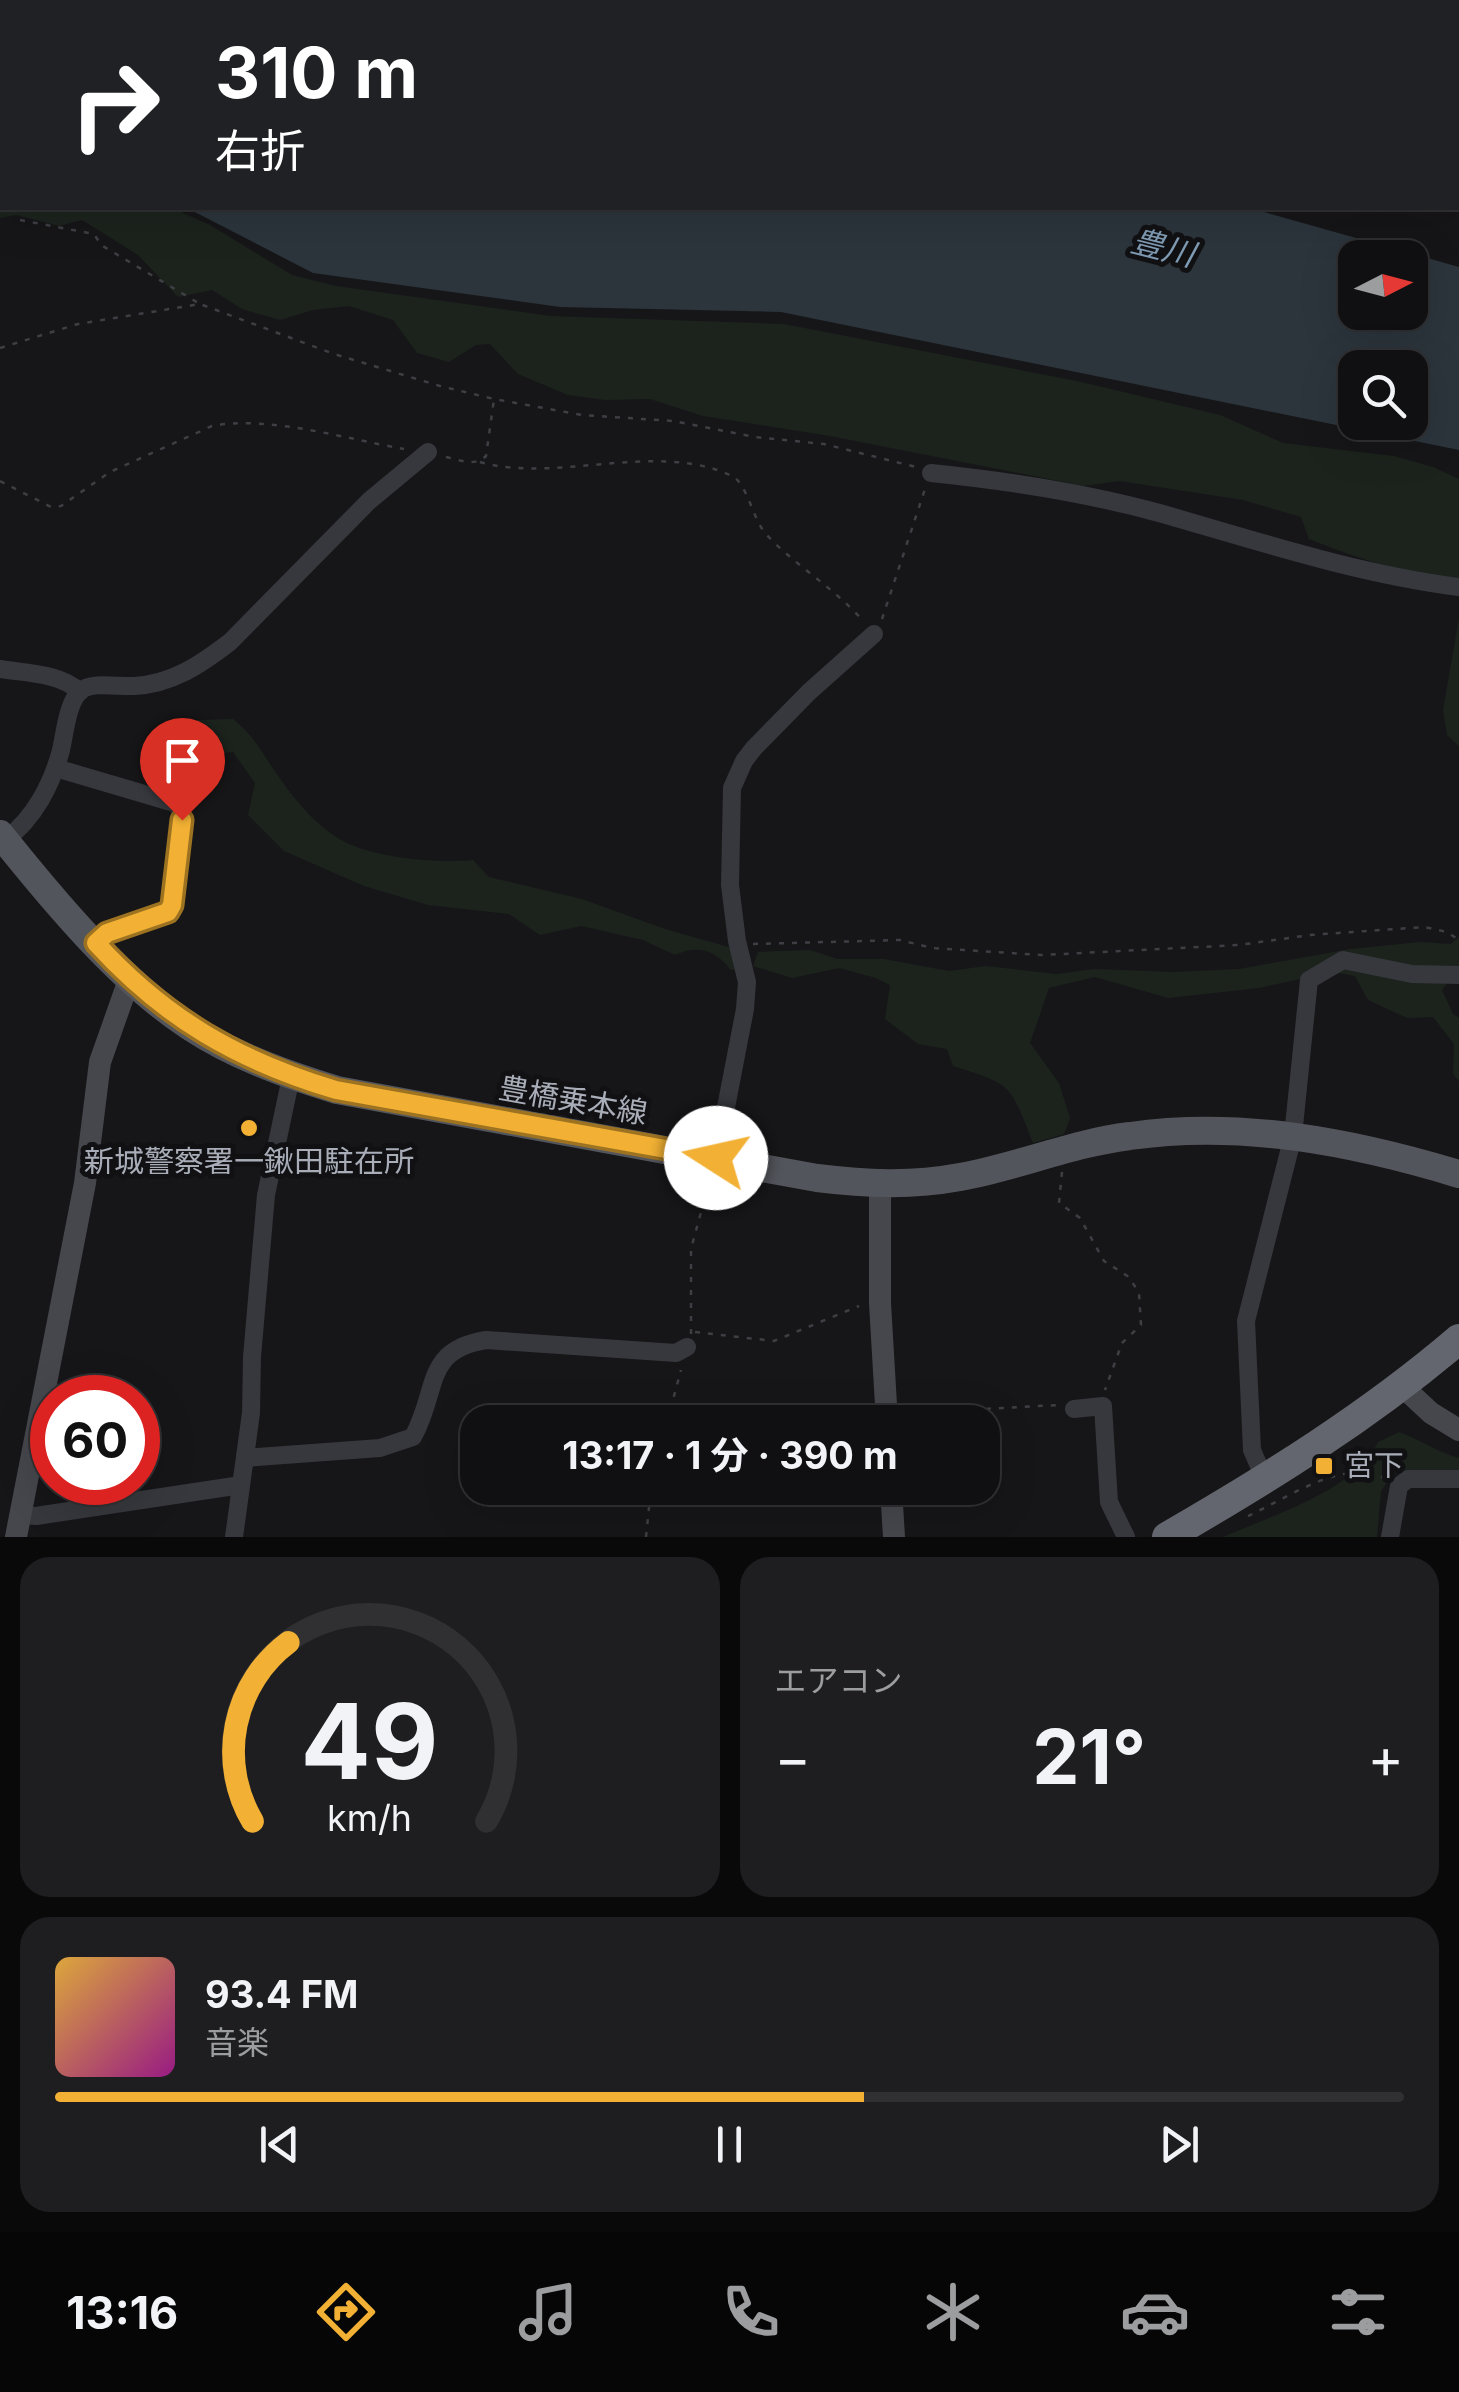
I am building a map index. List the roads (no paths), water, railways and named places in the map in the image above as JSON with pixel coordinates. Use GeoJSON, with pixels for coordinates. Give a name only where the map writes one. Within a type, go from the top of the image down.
{"type":"FeatureCollection","features":[{"type":"Feature","properties":{"kind":"highway"},"geometry":{"type":"LineString","coordinates":[[1167,1537],[1265,1480],[1403,1387],[1459,1340]]}},
{"type":"Feature","properties":{"kind":"main road","name":"豊橋乗本線"},"geometry":{"type":"LineString","coordinates":[[3,837],[129,980],[188,1025],[237,1054],[292,1076],[396,1103],[880,1186],[960,1177],[1126,1136],[1184,1130],[1293,1136],[1414,1160],[1459,1174]]}},
{"type":"Feature","properties":{"kind":"street"},"geometry":{"type":"LineString","coordinates":[[3,837],[16,832],[40,801],[56,768],[71,709],[80,692],[91,687],[152,685],[204,662],[230,642],[369,502],[428,452]]}},
{"type":"Feature","properties":{"kind":"street"},"geometry":{"type":"LineString","coordinates":[[930,473],[1077,493],[1262,544],[1459,587]]}},
{"type":"Feature","properties":{"kind":"street"},"geometry":{"type":"LineString","coordinates":[[716,1158],[745,1010],[745,965],[737,941],[730,885],[732,788],[744,761],[810,692],[874,634]]}},
{"type":"Feature","properties":{"kind":"street"},"geometry":{"type":"LineString","coordinates":[[0,669],[47,676],[72,684],[80,692]]}},
{"type":"Feature","properties":{"kind":"street"},"geometry":{"type":"LineString","coordinates":[[56,768],[178,804],[182,820],[168,912],[107,933],[96,943]]}},
{"type":"Feature","properties":{"kind":"street"},"geometry":{"type":"LineString","coordinates":[[1265,1480],[1252,1450],[1246,1321],[1293,1136],[1309,980],[1343,960],[1412,974],[1459,975]]}},
{"type":"Feature","properties":{"kind":"street"},"geometry":{"type":"LineString","coordinates":[[18,1526],[85,1183],[100,1062],[129,980]]}},
{"type":"Feature","properties":{"kind":"street"},"geometry":{"type":"LineString","coordinates":[[234,1537],[245,1458],[266,1195],[292,1076]]}},
{"type":"Feature","properties":{"kind":"street"},"geometry":{"type":"LineString","coordinates":[[880,1186],[880,1303],[886,1405]]}},
{"type":"Feature","properties":{"kind":"street"},"geometry":{"type":"LineString","coordinates":[[245,1458],[380,1448],[414,1437],[441,1362],[452,1349],[468,1343],[486,1340],[676,1352],[689,1339]]}},
{"type":"Feature","properties":{"kind":"street"},"geometry":{"type":"LineString","coordinates":[[1403,1387],[1459,1430]]}},
{"type":"Feature","properties":{"kind":"street"},"geometry":{"type":"LineString","coordinates":[[1074,1409],[1102,1406],[1109,1502],[1126,1537]]}},
{"type":"Feature","properties":{"kind":"street"},"geometry":{"type":"LineString","coordinates":[[1390,1537],[1399,1486],[1408,1479],[1459,1479]]}},
{"type":"Feature","properties":{"kind":"street"},"geometry":{"type":"LineString","coordinates":[[18,1526],[36,1516],[241,1485]]}},
{"type":"Feature","properties":{"kind":"street"},"geometry":{"type":"LineString","coordinates":[[892,1505],[894,1537]]}},
{"type":"Feature","properties":{"kind":"water","name":"豊川"},"geometry":{"type":"Polygon","coordinates":[[[191,210],[1257,210],[1363,240],[1338,240],[1338,330],[1428,330],[1428,258],[1459,267],[1459,450],[1410,440],[1428,440],[1428,350],[1338,350],[1338,425],[781,312],[560,307],[313,273],[191,210]]]}},
{"type":"Feature","properties":{"kind":"place","name":"新城警察署一鍬田駐在所"},"geometry":{"type":"Point","coordinates":[249,1128]}},
{"type":"Feature","properties":{"kind":"place","name":"宮下"},"geometry":{"type":"Point","coordinates":[1324,1466]}}]}
